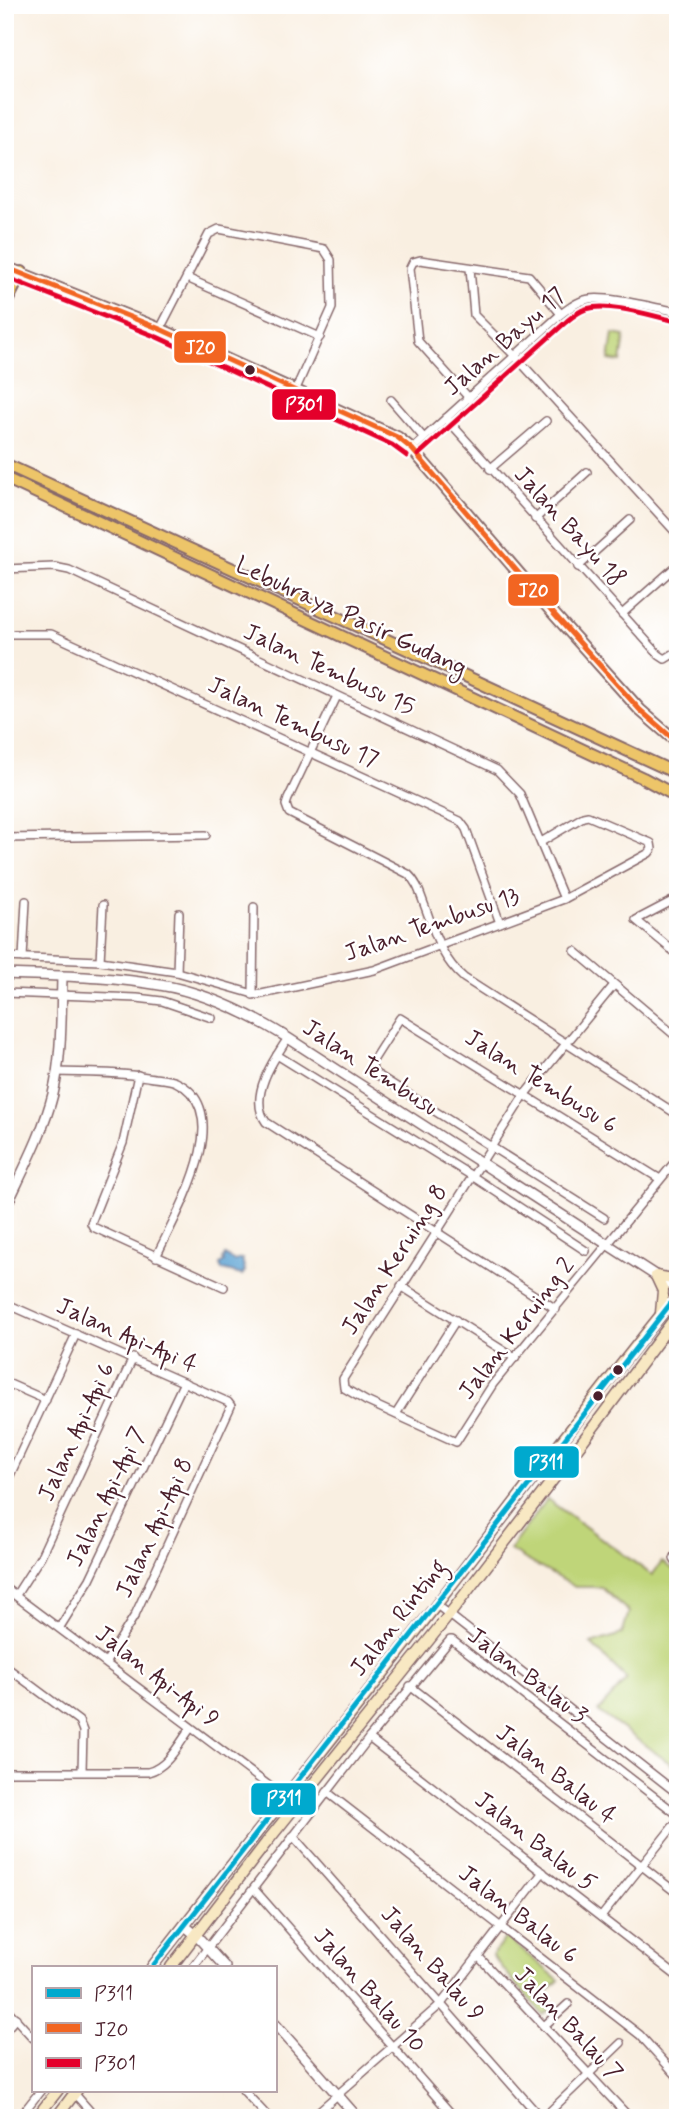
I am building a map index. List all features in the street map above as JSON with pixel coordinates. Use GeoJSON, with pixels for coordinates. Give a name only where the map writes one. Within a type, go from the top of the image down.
{"type":"FeatureCollection","features":[{"type":"Feature","properties":{"kind":"main road"},"geometry":{"type":"LineString","coordinates":[[7,270],[22,272],[160,329],[397,437],[412,449],[640,710],[678,743]]}},
{"type":"Feature","properties":{"kind":"main road"},"geometry":{"type":"LineString","coordinates":[[5,305],[22,272]]}},
{"type":"Feature","properties":{"kind":"main road","name":"Lebuhraya Pasir Gudang"},"geometry":{"type":"LineString","coordinates":[[5,464],[678,774]]}},
{"type":"Feature","properties":{"kind":"main road","name":"Lebuhraya Pasir Gudang"},"geometry":{"type":"LineString","coordinates":[[7,479],[678,796]]}},
{"type":"Feature","properties":{"kind":"main road"},"geometry":{"type":"LineString","coordinates":[[656,1276],[678,1280]]}},
{"type":"Feature","properties":{"kind":"main road"},"geometry":{"type":"LineString","coordinates":[[656,1276],[663,1291],[661,1314]]}},
{"type":"Feature","properties":{"kind":"main road","name":"Jalan Rinting"},"geometry":{"type":"LineString","coordinates":[[153,1966],[437,1605],[678,1292]]}},
{"type":"Feature","properties":{"kind":"main road","name":"Jalan Rinting"},"geometry":{"type":"LineString","coordinates":[[172,1966],[274,1832],[449,1615],[674,1323],[678,1314]]}},
{"type":"Feature","properties":{"kind":"main road"},"geometry":{"type":"LineString","coordinates":[[36,2118],[56,2092]]}},
{"type":"Feature","properties":{"kind":"main road"},"geometry":{"type":"LineString","coordinates":[[56,2118],[76,2092]]}},
{"type":"Feature","properties":{"kind":"street"},"geometry":{"type":"LineString","coordinates":[[160,329],[209,234],[214,231],[219,229],[318,247],[329,254],[332,308],[295,391]]}},
{"type":"Feature","properties":{"kind":"street"},"geometry":{"type":"LineString","coordinates":[[469,398],[418,341],[410,268],[413,262],[419,260],[529,276],[561,314]]}},
{"type":"Feature","properties":{"kind":"street"},"geometry":{"type":"LineString","coordinates":[[470,268],[474,315],[678,535]]}},
{"type":"Feature","properties":{"kind":"street"},"geometry":{"type":"LineString","coordinates":[[187,278],[320,337]]}},
{"type":"Feature","properties":{"kind":"street","name":"Jalan Bayu 17"},"geometry":{"type":"LineString","coordinates":[[412,449],[561,314],[587,299],[678,312]]}},
{"type":"Feature","properties":{"kind":"street"},"geometry":{"type":"LineString","coordinates":[[391,400],[424,438]]}},
{"type":"Feature","properties":{"kind":"street","name":"Jalan Bayu 18"},"geometry":{"type":"LineString","coordinates":[[446,418],[659,655],[665,659],[678,651]]}},
{"type":"Feature","properties":{"kind":"street"},"geometry":{"type":"LineString","coordinates":[[490,469],[547,421]]}},
{"type":"Feature","properties":{"kind":"street"},"geometry":{"type":"LineString","coordinates":[[535,519],[587,472]]}},
{"type":"Feature","properties":{"kind":"street"},"geometry":{"type":"LineString","coordinates":[[578,567],[630,520]]}},
{"type":"Feature","properties":{"kind":"street","name":"Jalan Tembusu 15"},"geometry":{"type":"LineString","coordinates":[[5,569],[54,567],[69,570],[497,770],[520,794],[564,900]]}},
{"type":"Feature","properties":{"kind":"street"},"geometry":{"type":"LineString","coordinates":[[622,614],[674,568]]}},
{"type":"Feature","properties":{"kind":"street","name":"Jalan Tembusu 17"},"geometry":{"type":"LineString","coordinates":[[5,634],[51,634],[460,821],[466,829],[500,923]]}},
{"type":"Feature","properties":{"kind":"street"},"geometry":{"type":"LineString","coordinates":[[337,696],[288,799],[289,813],[408,874],[416,884],[449,965],[464,978],[678,1115]]}},
{"type":"Feature","properties":{"kind":"street","name":"Jalan Tembusu 13"},"geometry":{"type":"LineString","coordinates":[[253,995],[374,970],[564,900],[653,849],[651,843],[588,816],[541,842]]}},
{"type":"Feature","properties":{"kind":"street"},"geometry":{"type":"LineString","coordinates":[[5,838],[206,835]]}},
{"type":"Feature","properties":{"kind":"street"},"geometry":{"type":"LineString","coordinates":[[678,898],[636,919],[678,955]]}},
{"type":"Feature","properties":{"kind":"street"},"geometry":{"type":"LineString","coordinates":[[23,958],[26,901]]}},
{"type":"Feature","properties":{"kind":"street"},"geometry":{"type":"LineString","coordinates":[[100,961],[103,905]]}},
{"type":"Feature","properties":{"kind":"street"},"geometry":{"type":"LineString","coordinates":[[5,957],[100,961],[177,971],[253,995],[254,907]]}},
{"type":"Feature","properties":{"kind":"street"},"geometry":{"type":"LineString","coordinates":[[177,971],[179,913]]}},
{"type":"Feature","properties":{"kind":"street"},"geometry":{"type":"LineString","coordinates":[[575,951],[678,1038]]}},
{"type":"Feature","properties":{"kind":"street","name":"Jalan Tembusu"},"geometry":{"type":"LineString","coordinates":[[5,974],[163,985],[213,1000],[244,1014],[288,1038],[678,1292]]}},
{"type":"Feature","properties":{"kind":"street"},"geometry":{"type":"LineString","coordinates":[[5,1209],[46,1116],[57,1072],[62,977]]}},
{"type":"Feature","properties":{"kind":"street","name":"Jalan Keruing 8"},"geometry":{"type":"LineString","coordinates":[[396,1415],[344,1388],[343,1379],[524,1094],[614,985]]}},
{"type":"Feature","properties":{"kind":"street"},"geometry":{"type":"LineString","coordinates":[[5,993],[162,1001],[212,1018]]}},
{"type":"Feature","properties":{"kind":"street","name":"Jalan Tembusu 6"},"geometry":{"type":"LineString","coordinates":[[491,1148],[373,1072],[372,1062],[400,1018],[660,1179]]}},
{"type":"Feature","properties":{"kind":"street"},"geometry":{"type":"LineString","coordinates":[[288,1038],[263,1079],[261,1107],[262,1117],[266,1122],[556,1308]]}},
{"type":"Feature","properties":{"kind":"street"},"geometry":{"type":"LineString","coordinates":[[277,1055],[472,1176],[586,1251]]}},
{"type":"Feature","properties":{"kind":"street"},"geometry":{"type":"LineString","coordinates":[[57,1072],[138,1075],[175,1081],[197,1102],[203,1118],[202,1147],[194,1174],[156,1257]]}},
{"type":"Feature","properties":{"kind":"street"},"geometry":{"type":"LineString","coordinates":[[138,1075],[123,1143],[91,1223],[93,1227],[224,1287]]}},
{"type":"Feature","properties":{"kind":"street"},"geometry":{"type":"LineString","coordinates":[[491,1148],[604,1218]]}},
{"type":"Feature","properties":{"kind":"street","name":"Jalan Keruing 2"},"geometry":{"type":"LineString","coordinates":[[396,1415],[456,1442],[493,1384],[678,1158]]}},
{"type":"Feature","properties":{"kind":"street"},"geometry":{"type":"LineString","coordinates":[[401,1286],[515,1358]]}},
{"type":"Feature","properties":{"kind":"street","name":"Jalan Api-Api 4"},"geometry":{"type":"LineString","coordinates":[[5,1303],[133,1358],[228,1402],[231,1406]]}},
{"type":"Feature","properties":{"kind":"street"},"geometry":{"type":"LineString","coordinates":[[396,1415],[456,1320]]}},
{"type":"Feature","properties":{"kind":"street"},"geometry":{"type":"LineString","coordinates":[[5,1486],[76,1334]]}},
{"type":"Feature","properties":{"kind":"street","name":"Jalan Api-Api 6"},"geometry":{"type":"LineString","coordinates":[[16,1595],[41,1556],[133,1358]]}},
{"type":"Feature","properties":{"kind":"street"},"geometry":{"type":"LineString","coordinates":[[5,1382],[46,1399]]}},
{"type":"Feature","properties":{"kind":"street","name":"Jalan Api-Api 7"},"geometry":{"type":"LineString","coordinates":[[60,1627],[90,1579],[184,1382]]}},
{"type":"Feature","properties":{"kind":"street","name":"Jalan Api-Api 8"},"geometry":{"type":"LineString","coordinates":[[106,1662],[135,1615],[231,1406]]}},
{"type":"Feature","properties":{"kind":"street"},"geometry":{"type":"LineString","coordinates":[[676,1562],[678,1550]]}},
{"type":"Feature","properties":{"kind":"street","name":"Jalan Api-Api 9"},"geometry":{"type":"LineString","coordinates":[[5,1588],[284,1797]]}},
{"type":"Feature","properties":{"kind":"street"},"geometry":{"type":"LineString","coordinates":[[437,1605],[678,1794]]}},
{"type":"Feature","properties":{"kind":"street","name":"Jalan Balau 3"},"geometry":{"type":"LineString","coordinates":[[194,1966],[410,1686],[452,1640],[678,1817]]}},
{"type":"Feature","properties":{"kind":"street"},"geometry":{"type":"LineString","coordinates":[[5,1666],[79,1721],[83,1731],[82,1771]]}},
{"type":"Feature","properties":{"kind":"street","name":"Jalan Balau 4"},"geometry":{"type":"LineString","coordinates":[[410,1686],[678,1894]]}},
{"type":"Feature","properties":{"kind":"street"},"geometry":{"type":"LineString","coordinates":[[5,1772],[148,1772],[164,1764],[190,1728]]}},
{"type":"Feature","properties":{"kind":"street","name":"Jalan Balau 5"},"geometry":{"type":"LineString","coordinates":[[369,1738],[678,1977]]}},
{"type":"Feature","properties":{"kind":"street","name":"Jalan Balau 6"},"geometry":{"type":"LineString","coordinates":[[327,1792],[640,2035],[678,2077]]}},
{"type":"Feature","properties":{"kind":"street"},"geometry":{"type":"LineString","coordinates":[[601,1917],[678,1817]]}},
{"type":"Feature","properties":{"kind":"street","name":"Jalan Balau 9"},"geometry":{"type":"LineString","coordinates":[[293,1836],[542,2118]]}},
{"type":"Feature","properties":{"kind":"street"},"geometry":{"type":"LineString","coordinates":[[311,2118],[441,2004],[543,1872]]}},
{"type":"Feature","properties":{"kind":"street","name":"Jalan Balau 10"},"geometry":{"type":"LineString","coordinates":[[254,1889],[455,2118]]}},
{"type":"Feature","properties":{"kind":"street"},"geometry":{"type":"LineString","coordinates":[[185,1926],[224,1966]]}},
{"type":"Feature","properties":{"kind":"street","name":"Jalan Balau 7"},"geometry":{"type":"LineString","coordinates":[[478,1956],[630,2118]]}},
{"type":"Feature","properties":{"kind":"street"},"geometry":{"type":"LineString","coordinates":[[544,2026],[568,2004]]}},
{"type":"Feature","properties":{"kind":"street"},"geometry":{"type":"LineString","coordinates":[[5,2007],[32,2037]]}},
{"type":"Feature","properties":{"kind":"street"},"geometry":{"type":"LineString","coordinates":[[5,2031],[16,2018]]}},
{"type":"Feature","properties":{"kind":"street"},"geometry":{"type":"LineString","coordinates":[[276,2025],[358,2118]]}},
{"type":"Feature","properties":{"kind":"street"},"geometry":{"type":"LineString","coordinates":[[542,2118],[621,2043]]}},
{"type":"Feature","properties":{"kind":"street"},"geometry":{"type":"LineString","coordinates":[[19,2118],[39,2092]]}},
{"type":"Feature","properties":{"kind":"street"},"geometry":{"type":"LineString","coordinates":[[76,2092],[96,2118]]}},
{"type":"Feature","properties":{"kind":"street"},"geometry":{"type":"LineString","coordinates":[[245,2092],[269,2118]]}},
{"type":"Feature","properties":{"kind":"green space"},"geometry":{"type":"Polygon","coordinates":[[[613,334],[625,336],[621,362],[609,360],[613,334]]]}},
{"type":"Feature","properties":{"kind":"green space"},"geometry":{"type":"Polygon","coordinates":[[[547,1499],[652,1575],[662,1562],[678,1573],[678,1769],[598,1711],[627,1679],[591,1644],[622,1634],[629,1612],[601,1587],[575,1587],[509,1550],[547,1499]]]}},
{"type":"Feature","properties":{"kind":"green space"},"geometry":{"type":"Polygon","coordinates":[[[506,1937],[559,1980],[545,1994],[554,2006],[543,2015],[492,1956],[506,1937]]]}},
{"type":"Feature","properties":{"kind":"water"},"geometry":{"type":"Polygon","coordinates":[[[225,1255],[234,1261],[242,1259],[245,1271],[242,1275],[222,1270],[220,1265],[224,1262],[225,1255]]]}},
{"type":"Feature","properties":{"kind":"transit line","name":"J20"},"geometry":{"type":"LineString","coordinates":[[5,267],[160,329],[397,437],[412,449],[640,710],[678,743]]}},
{"type":"Feature","properties":{"kind":"transit line","name":"P301"},"geometry":{"type":"LineString","coordinates":[[5,277],[157,337],[392,445],[407,456]]}},
{"type":"Feature","properties":{"kind":"transit line","name":"P301"},"geometry":{"type":"LineString","coordinates":[[418,455],[581,311],[596,307],[619,308],[676,321]]}},
{"type":"Feature","properties":{"kind":"transit line","name":"P311"},"geometry":{"type":"LineString","coordinates":[[153,1966],[678,1294]]}}]}
